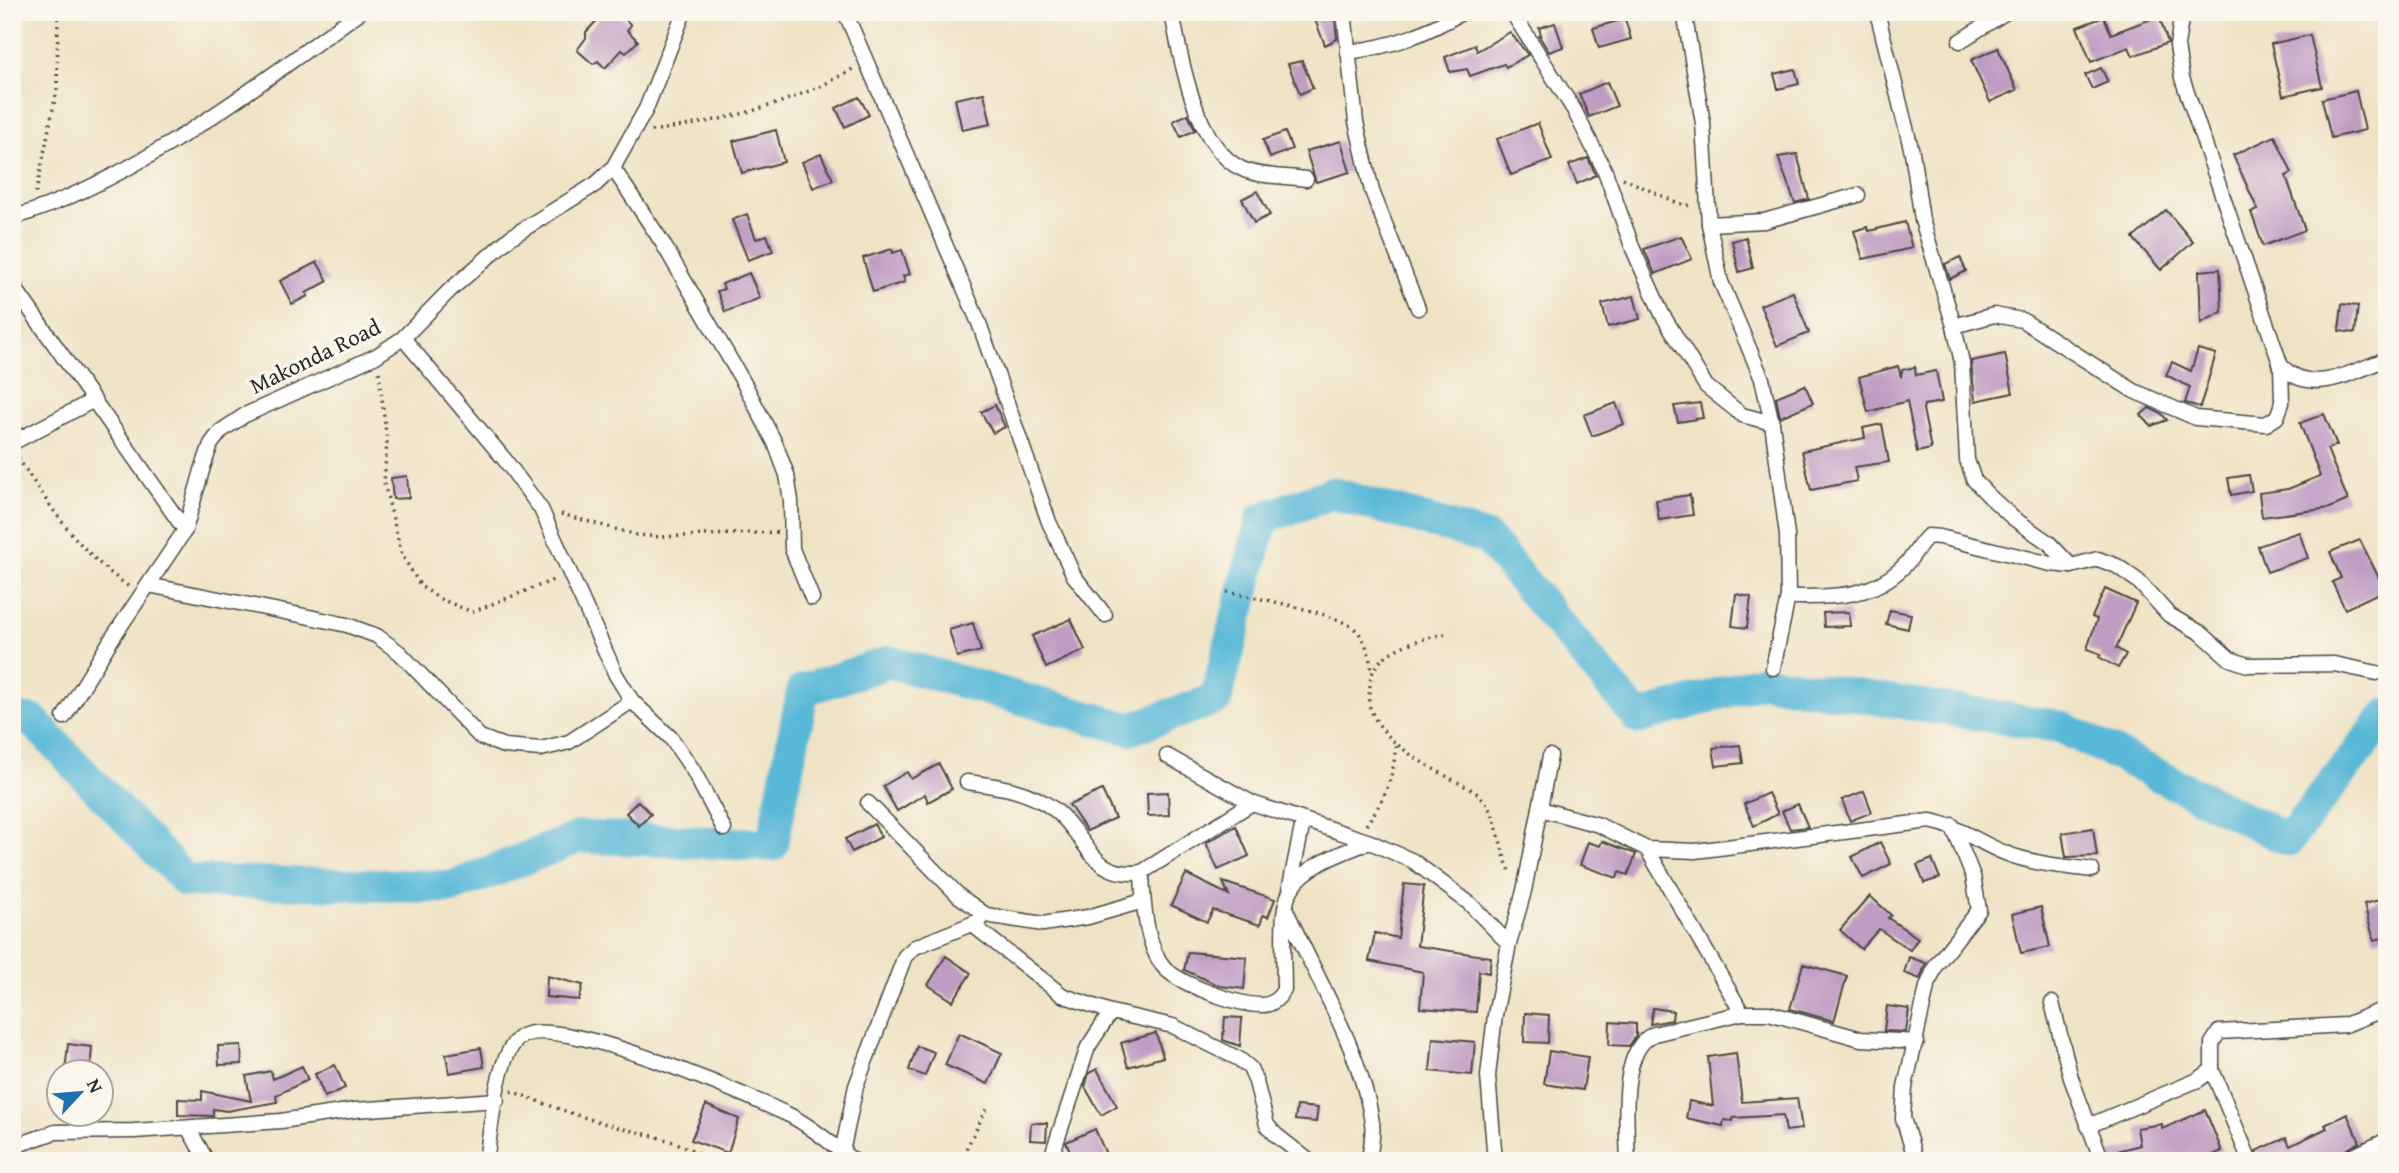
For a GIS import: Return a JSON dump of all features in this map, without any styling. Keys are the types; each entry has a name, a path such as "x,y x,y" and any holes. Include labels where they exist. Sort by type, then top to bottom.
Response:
{"street":[{"path":"12,218 32,212 125,168 237,101 360,12"},
{"name":"Makonda Road","path":"64,717 185,530 207,455 221,431 245,415 376,356 403,338 449,290 512,237 596,184 613,168 633,134 684,12"},
{"path":"845,12 979,323 1049,522 1074,576 1105,615"},
{"path":"1172,12 1195,104 1221,156 1244,170 1306,179"},
{"path":"1344,12 1356,122 1372,191 1418,308"},
{"path":"1348,52 1389,47 1414,39 1463,12"},
{"path":"1512,12 1574,110 1605,171 1633,249 1662,314 1706,386 1742,415 1772,423"},
{"path":"1684,12 1703,123 1709,217 1721,282 1762,379 1772,423 1787,535 1788,597 1773,668"},
{"path":"1877,12 1912,152 1926,234 1954,326 1962,363 1967,460 1975,480 2013,519 2049,543 2071,566"},
{"path":"1959,41 2006,12"},
{"path":"1954,326 1994,315 2022,320 2134,391 2196,418 2266,424 2277,416 2282,404 2281,366 2182,78 2177,46 2182,12"},
{"path":"613,168 662,242 745,385 775,443 787,475 797,567 812,598"},
{"path":"1709,217 1764,220 1858,195"},
{"path":"12,284 185,530"},
{"path":"403,338 505,460 541,509 616,675 632,701 671,738 693,770 724,829"},
{"path":"2281,366 2293,379 2306,383 2323,382 2387,359"},
{"path":"12,443 94,401"},
{"path":"1788,597 1861,593 1888,581 1907,563 1928,536 2051,564 2071,566 2098,559 2117,566 2138,581 2169,615 2201,633 2230,659 2248,665 2334,664 2377,673"},
{"path":"145,590 300,614 347,625 377,636 400,653 480,737 504,746 541,749 569,742 632,701"},
{"path":"1167,756 1252,803 1363,840 1413,860 1469,903 1509,944"},
{"path":"1495,1161 1488,1076 1495,1015 1509,944 1524,891 1550,757"},
{"path":"967,782 1008,788 1037,798 1056,811 1094,858 1108,869 1126,874 1142,872 1252,803"},
{"path":"868,803 959,896 986,915 1043,924 1088,917 1143,901"},
{"path":"1540,809 1599,825 1647,849 1695,851 1930,821 1952,825 2001,852 2027,861 2092,870"},
{"path":"1142,872 1143,901 1153,946 1161,964 1170,974 1199,990 1263,1005 1278,1000 1284,990 1284,905 1303,822"},
{"path":"1916,1161 1903,1118 1905,1087 1927,987 1936,965 1979,910 1973,876 1952,825"},
{"path":"1290,887 1308,869 1363,840"},
{"path":"1647,849 1742,1013"},
{"path":"1284,905 1342,1031 1362,1085 1373,1125 1369,1161"},
{"path":"842,1152 856,1086 905,957 915,947 974,926 986,915"},
{"path":"974,926 1062,995 1111,1012 1173,1026 1239,1059 1250,1069 1256,1082 1267,1125 1309,1161"},
{"path":"2052,1003 2071,1078 2102,1161"},
{"path":"2250,1161 2212,1070 2212,1042 2219,1032 2345,1025 2387,1008"},
{"path":"1050,1161 1088,1047 1111,1012"},
{"path":"1628,1161 1627,1106 1632,1058 1641,1040 1742,1013 1769,1013 1861,1039 1917,1042"},
{"path":"486,1161 506,1053 522,1036 539,1032 593,1039 702,1078 792,1116 854,1161"},
{"path":"2088,1126 2198,1080 2212,1070"},
{"path":"12,1147 55,1132 188,1128 281,1121 498,1093"},
{"path":"188,1128 207,1161"},
{"path":"2343,1161 2387,1140"}],"path":[{"path":"32,212 57,89 58,12"},
{"path":"633,134 737,117 774,106 825,85 866,61"},
{"path":"1605,171 1709,217"},
{"path":"376,356 384,403 387,442 384,483 389,512 402,555 420,585 438,598 472,612 571,573"},
{"path":"12,449 68,533 99,566 145,590"},
{"path":"541,509 637,535 661,537 792,531"},
{"path":"1227,592 1337,618 1358,631 1371,661 1368,703 1377,722 1419,761 1482,797 1490,813 1502,856 1524,891"},
{"path":"1371,675 1402,644 1445,634"},
{"path":"1363,840 1395,774 1396,741"},
{"path":"498,1093 664,1139 700,1154 707,1161"},
{"path":"960,1161 988,1106"}],"building":[{"path":"605,12 618,12 631,25 627,30 638,41 626,53 622,50 605,68 598,61 593,64 577,50 586,38 586,32"},
{"path":"1312,12 1334,12 1337,39 1325,45"},
{"path":"2159,16 2168,43 2133,56 2129,47 2091,62 2077,27 2104,17 2111,34"},
{"path":"1625,19 1631,39 1599,48 1593,28"},
{"path":"1555,23 1563,47 1549,52 1539,36 1539,28"},
{"path":"1510,32 1528,55 1506,67 1504,64 1470,76 1467,69 1450,72 1445,57 1475,45 1477,51"},
{"path":"2310,35 2322,87 2283,96 2271,44"},
{"path":"1998,48 2017,90 1990,102 1971,60"},
{"path":"1302,61 1313,88 1300,94 1288,64"},
{"path":"2101,68 2108,82 2092,89 2085,75"},
{"path":"1795,69 1799,84 1778,89 1774,74"},
{"path":"1607,82 1617,106 1589,117 1579,94"},
{"path":"2356,91 2365,130 2331,138 2322,99"},
{"path":"984,93 991,124 962,130 955,99"},
{"path":"859,97 869,115 845,127 836,108"},
{"path":"1188,114 1195,130 1181,137 1173,121"},
{"path":"1538,123 1552,160 1511,175 1497,139"},
{"path":"776,130 784,162 742,173 733,141"},
{"path":"1285,132 1292,149 1270,158 1263,140"},
{"path":"2275,136 2292,173 2286,176 2305,230 2263,246 2251,212 2258,210 2233,155"},
{"path":"1341,141 1350,172 1316,182 1306,151"},
{"path":"821,154 833,180 813,188 802,162"},
{"path":"1797,154 1809,199 1795,203 1778,157"},
{"path":"1588,158 1596,175 1577,184 1569,165"},
{"path":"1257,191 1270,215 1254,223 1242,199"},
{"path":"2166,210 2193,242 2161,270 2133,238"},
{"path":"747,214 756,239 767,235 773,251 748,260 732,220"},
{"path":"1905,222 1912,248 1863,259 1854,231 1867,227 1869,231"},
{"path":"1681,236 1692,259 1655,274 1644,249"},
{"path":"1746,237 1753,268 1739,272 1732,241"},
{"path":"892,249 893,253 902,250 910,274 903,276 905,282 873,292 863,258"},
{"path":"1960,257 1966,271 1950,279 1945,264"},
{"path":"317,262 328,281 292,304 280,281"},
{"path":"2220,269 2222,312 2201,323 2199,271"},
{"path":"749,273 760,298 725,312 717,291 724,289 722,284"},
{"path":"1793,292 1809,333 1777,346 1760,305"},
{"path":"1634,296 1640,319 1608,327 1602,304"},
{"path":"2342,304 2358,306 2355,333 2339,331"},
{"path":"2198,349 2216,354 2200,407 2185,403 2190,387 2166,375 2172,362 2191,371"},
{"path":"2005,354 2013,393 1975,401 1971,361"},
{"path":"1898,366 1901,377 1902,370 1915,367 1916,375 1936,371 1942,402 1924,405 1923,409 1931,449 1917,452 1907,401 1868,412 1859,377"},
{"path":"1805,385 1813,403 1780,417 1776,397"},
{"path":"1616,403 1624,424 1592,436 1584,415"},
{"path":"1700,403 1703,418 1678,422 1674,406"},
{"path":"995,405 1005,427 993,433 981,412"},
{"path":"2149,408 2162,414 2167,420 2151,426 2141,415"},
{"path":"2324,414 2337,445 2327,449 2348,500 2330,508 2262,517 2259,493 2288,489 2320,476 2300,423"},
{"path":"1882,424 1889,462 1854,467 1857,481 1811,490 1802,451 1865,438 1863,428"},
{"path":"2249,475 2252,491 2231,495 2228,478"},
{"path":"407,476 409,498 393,499 391,478"},
{"path":"1690,495 1693,515 1659,520 1656,500"},
{"path":"2299,532 2308,558 2267,572 2258,546"},
{"path":"2360,540 2385,590 2345,609 2332,582 2341,578 2330,552"},
{"path":"2105,589 2136,603 2116,648 2126,654 2118,668 2099,657 2101,654 2087,649 2097,619 2092,617"},
{"path":"1736,594 1751,597 1747,628 1732,626"},
{"path":"1890,610 1911,614 1908,629 1886,624"},
{"path":"1849,612 1850,626 1824,627 1823,613"},
{"path":"1071,619 1085,650 1046,668 1032,636"},
{"path":"973,623 981,651 957,657 949,630"},
{"path":"1740,745 1743,763 1716,766 1713,748"},
{"path":"939,764 952,789 928,802 925,794 897,811 883,786 907,772 911,779"},
{"path":"1102,790 1115,818 1087,831 1069,805"},
{"path":"1864,791 1872,812 1850,821 1842,800"},
{"path":"1168,792 1169,815 1148,816 1147,793"},
{"path":"1768,793 1778,814 1754,826 1744,804"},
{"path":"638,801 651,814 639,826 626,813"},
{"path":"1798,804 1808,827 1790,829 1782,811"},
{"path":"874,824 881,837 852,852 845,839"},
{"path":"1236,826 1249,856 1218,870 1206,843"},
{"path":"2093,828 2097,856 2066,857 2062,833"},
{"path":"1602,841 1636,854 1628,875 1619,872 1617,878 1580,865 1588,842 1600,846"},
{"path":"1880,842 1891,864 1863,878 1852,857"},
{"path":"1932,859 1940,878 1924,883 1917,865"},
{"path":"1186,874 1229,895 1223,882 1275,899 1268,917 1263,915 1260,925 1213,910 1207,922 1171,905"},
{"path":"1404,884 1424,886 1417,946 1491,957 1489,973 1479,971 1476,1012 1420,1008 1423,972 1369,961 1375,933 1398,938"},
{"path":"1870,896 1891,915 1888,918 1918,938 1910,950 1879,929 1861,949 1840,930"},
{"path":"2387,898 2387,937 2374,940 2364,904"},
{"path":"2041,907 2050,947 2021,953 2012,914"},
{"path":"1188,952 1247,957 1244,989 1220,986 1184,970"},
{"path":"946,956 971,973 953,1001 928,985"},
{"path":"1909,957 1926,963 1920,979 1904,973"},
{"path":"1803,964 1847,976 1834,1021 1790,1009"},
{"path":"547,976 583,985 579,1000 546,997"},
{"path":"1887,1006 1909,1009 1906,1032 1884,1031"},
{"path":"1653,1008 1673,1011 1672,1020 1650,1024"},
{"path":"1525,1013 1549,1015 1548,1043 1524,1042"},
{"path":"1225,1017 1242,1018 1240,1046 1223,1040"},
{"path":"1610,1022 1636,1024 1636,1036 1629,1046 1609,1045"},
{"path":"959,1033 1002,1053 988,1084 945,1065"},
{"path":"1156,1033 1163,1057 1128,1067 1121,1043"},
{"path":"1433,1038 1475,1042 1472,1075 1430,1071"},
{"path":"68,1044 92,1047 91,1058 66,1058"},
{"path":"241,1045 242,1064 219,1065 218,1046"},
{"path":"917,1046 934,1052 925,1076 909,1070"},
{"path":"481,1048 484,1067 449,1073 446,1054"},
{"path":"1549,1051 1588,1057 1583,1090 1544,1084"},
{"path":"1736,1053 1742,1102 1797,1098 1802,1129 1786,1131 1783,1115 1733,1118 1733,1121 1724,1120 1723,1126 1686,1118 1689,1101 1713,1106 1708,1057"},
{"path":"335,1065 345,1088 325,1097 315,1074"},
{"path":"302,1066 308,1080 276,1095 277,1102 227,1111 213,1109 213,1116 178,1115 178,1099 202,1100 202,1091 251,1101 246,1076 271,1071 273,1079"},
{"path":"1097,1069 1117,1106 1101,1115 1085,1087 1089,1073"},
{"path":"706,1105 739,1119 728,1153 691,1140"},
{"path":"1297,1106 1318,1108 1316,1122 1295,1120"},
{"path":"2205,1110 2222,1151 2200,1161 2111,1161 2109,1153 2140,1145 2137,1128 2162,1124 2162,1129"},
{"path":"2347,1114 2360,1142 2335,1156 2325,1161 2259,1161 2256,1151 2286,1138 2290,1146 2327,1128 2325,1125"},
{"path":"1031,1123 1047,1123 1046,1141 1030,1140"},
{"path":"1095,1129 1109,1161 1074,1161 1066,1142"}],"waterway":[{"path":"12,719 33,721 186,881 452,887 580,837 772,845 803,690 890,662 1130,729 1216,699 1262,519 1332,493 1487,538 1638,718 1762,681 2061,727 2288,840 2387,715"}]}
